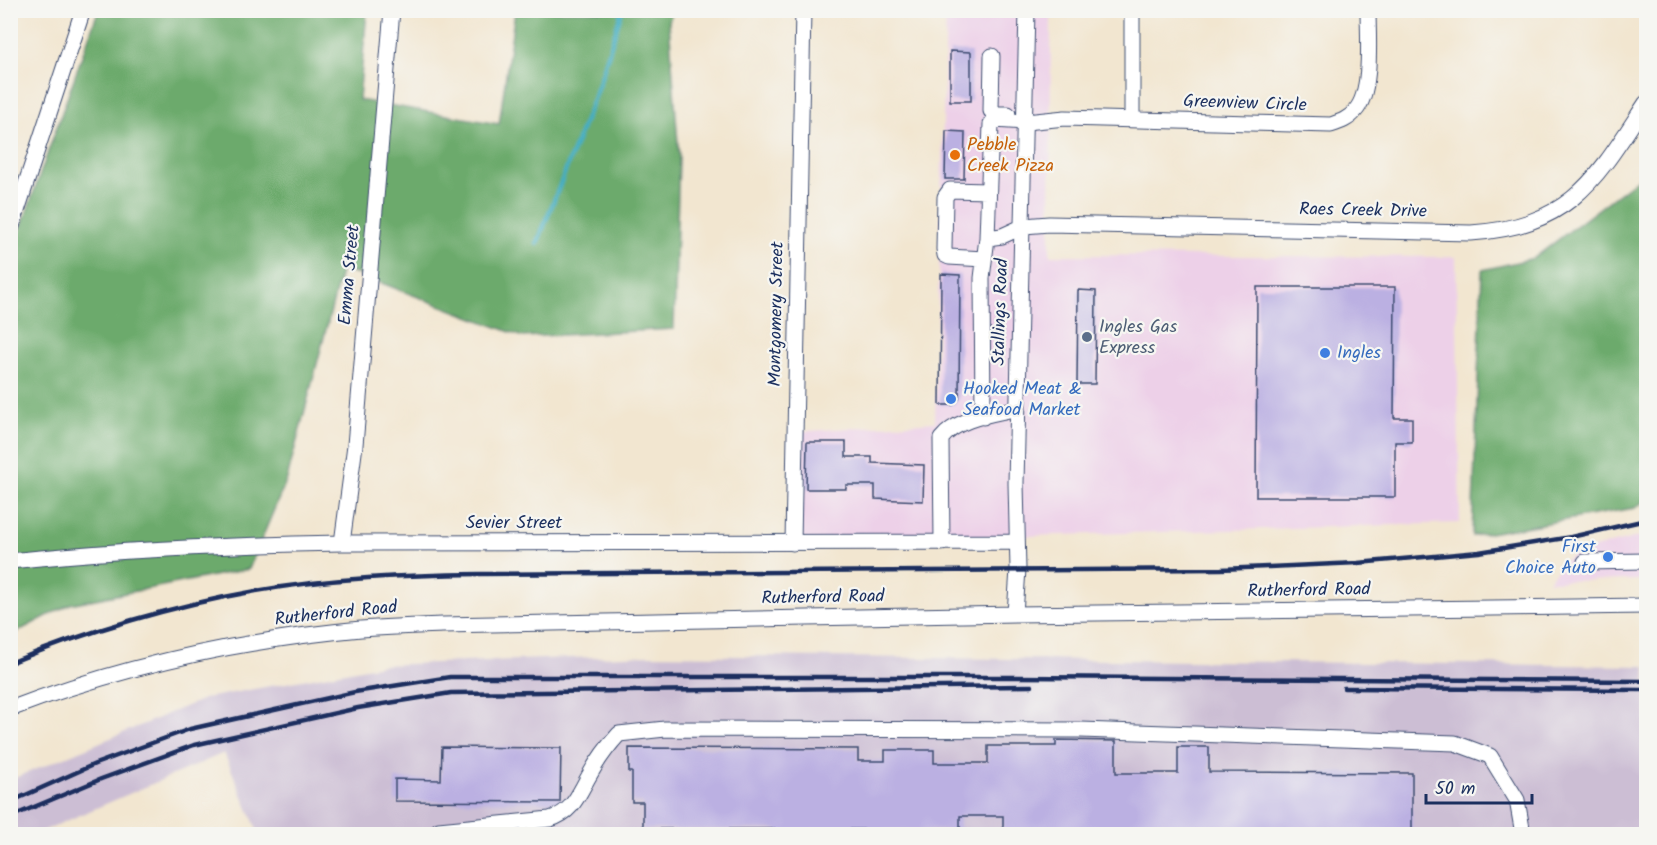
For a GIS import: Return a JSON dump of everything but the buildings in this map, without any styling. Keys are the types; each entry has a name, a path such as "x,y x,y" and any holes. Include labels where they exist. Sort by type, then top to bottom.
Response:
{"street":[{"path":"10,232 83,10"},
{"name":"Emma Street","path":"342,543 355,445 392,10"},
{"name":"Montgomery Street","path":"794,543 803,10"},
{"name":"Stallings Road","path":"1015,614 1027,10"},
{"path":"1132,10 1132,120"},
{"name":"Greenview Circle","path":"1026,118 1325,126 1342,121 1354,113 1364,95 1368,10"},
{"path":"992,56 991,111 995,114 1026,118"},
{"name":"Raes Creek Drive","path":"987,238 1002,236 1024,226 1059,224 1471,233 1506,229 1539,219 1579,194 1603,168 1647,103"},
{"path":"983,417 982,278 987,238 991,124 994,120 1026,118"},
{"path":"984,259 945,255 945,197 950,190 987,191"},
{"path":"942,543 941,439 948,430 983,417 1018,408"},
{"name":"Sevier Street","path":"10,561 122,550 342,543 1017,542"},
{"path":"1585,562 1647,561"},
{"name":"Rutherford Road","path":"10,709 104,678 173,660 291,637 363,629 443,625 1015,614 1647,606"},
{"path":"434,834 439,830 550,819 560,816 576,801 609,745 619,734 666,729 1081,730 1455,743 1490,756 1517,800 1523,834"}],"shaded area":[{"path":"946,11 1051,11 1050,255 1456,257 1460,523 793,543 795,432 935,422"},
{"name":"First Choice Auto","path":"1646,535 1646,580 1548,581 1563,562 1578,552"},
{"path":"649,655 1646,666 1646,834 259,834 224,753 36,834 11,834 10,780 206,698 382,665"}],"green space":[{"path":"98,11 367,11 359,100 499,124 515,11 673,11 669,21 679,157 674,329 523,337 342,268 287,479 249,569 70,604 11,635 11,256"},
{"path":"1646,161 1646,500 1635,508 1472,536 1482,270 1534,258 1639,178"}],"waterway":[{"path":"537,244 599,84 622,10"}],"railway":[{"path":"10,663 69,640 163,611 256,591 340,580 480,574 1221,569 1358,563 1479,552 1571,537 1646,520"},
{"path":"10,802 95,764 190,729 355,692 450,677 1016,677 1646,681"},
{"path":"10,817 101,779 194,745 358,708 451,693 1032,686"},
{"path":"1344,688 1646,690"}],"place":[{"name":"Pebble Creek Pizza","path":"955,155"},
{"name":"Ingles Gas Express","path":"1087,337"},
{"name":"Ingles","path":"1325,353"},
{"name":"Hooked Meat & Seafood Market","path":"951,399"},
{"name":"First Choice Auto","path":"1608,557"}]}
